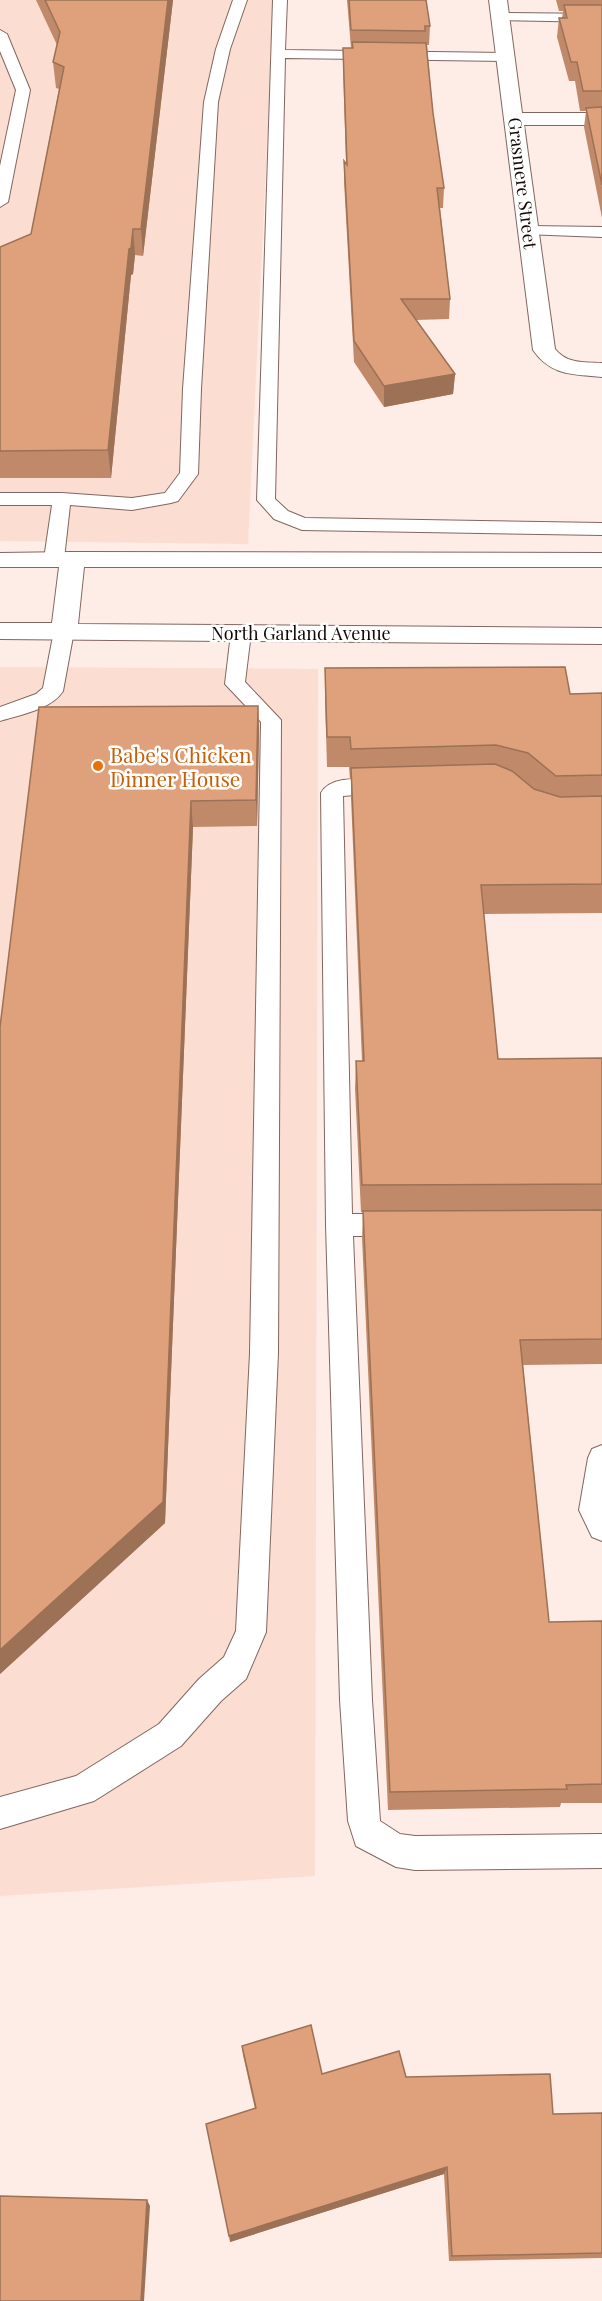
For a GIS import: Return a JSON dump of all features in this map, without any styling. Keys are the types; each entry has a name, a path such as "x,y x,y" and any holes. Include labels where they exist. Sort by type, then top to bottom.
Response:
{"main road":[{"name":"Grasmere Street","path":"499,9 544,350 554,362 568,367 602,370"},
{"path":"515,119 602,119"},
{"path":"63,559 64,631"},
{"path":"0,560 602,560"},
{"name":"North Garland Avenue","path":"0,631 602,636"}],"lane":[{"path":"0,499 62,499 132,504 171,497 189,474 192,389 211,102 222,49 240,0"},
{"path":"280,0 266,500 280,515 302,524 602,529"},
{"path":"499,9 602,18"},
{"path":"0,34 23,90 3,175 0,202"},
{"path":"278,54 506,57"},
{"path":"530,231 602,232"},
{"path":"62,499 63,559"},
{"path":"6,710 43,699 53,691 64,631"},
{"path":"0,1813 83,1790 170,1735 210,1690 235,1668 251,1632 264,1353 271,720 235,684 241,633"},
{"path":"399,786 340,788 332,793 339,1225 356,1700 364,1821 368,1834 396,1850 415,1853 602,1851"},
{"path":"339,1225 423,1225"},
{"path":"602,1458 594,1510 602,1527"}],"shaded area":[{"path":"0,0 274,0 248,544 0,541"},
{"path":"0,667 318,669 315,1876 0,1896"}],"building":[{"path":"45,0 168,0 141,229 133,229 129,249 108,450 0,451 0,247 31,234 64,67 53,62 60,32"},
{"path":"349,0 426,0 430,26 425,26 425,31 351,30"},
{"path":"564,5 602,5 602,91 583,91 577,62 571,62 559,18 567,18"},
{"path":"352,42 426,43 444,188 437,188 450,299 401,299 455,374 384,386 354,341 344,161 347,165 343,48 353,48"},
{"path":"602,107 602,185 586,108"},
{"path":"565,667 570,694 602,693 602,775 556,776 528,753 496,745 351,749 350,737 327,737 325,668"},
{"path":"258,706 256,800 191,801 163,1502 0,1650 0,1027 39,707"},
{"path":"495,764 512,771 534,789 560,797 602,796 602,884 481,885 498,1059 602,1058 602,1184 362,1185 356,1061 364,1061 351,768"},
{"path":"602,1210 602,1339 520,1340 549,1622 602,1621 602,1784 566,1785 567,1789 390,1792 363,1211"},
{"path":"311,2025 322,2074 399,2051 406,2077 550,2074 553,2114 602,2113 602,2253 452,2256 447,2167 229,2236 206,2124 256,2108 242,2046"},
{"path":"0,2196 147,2200 141,2301 0,2301"}],"place":[{"name":"Babe's Chicken Dinner House","path":"98,766"}]}
